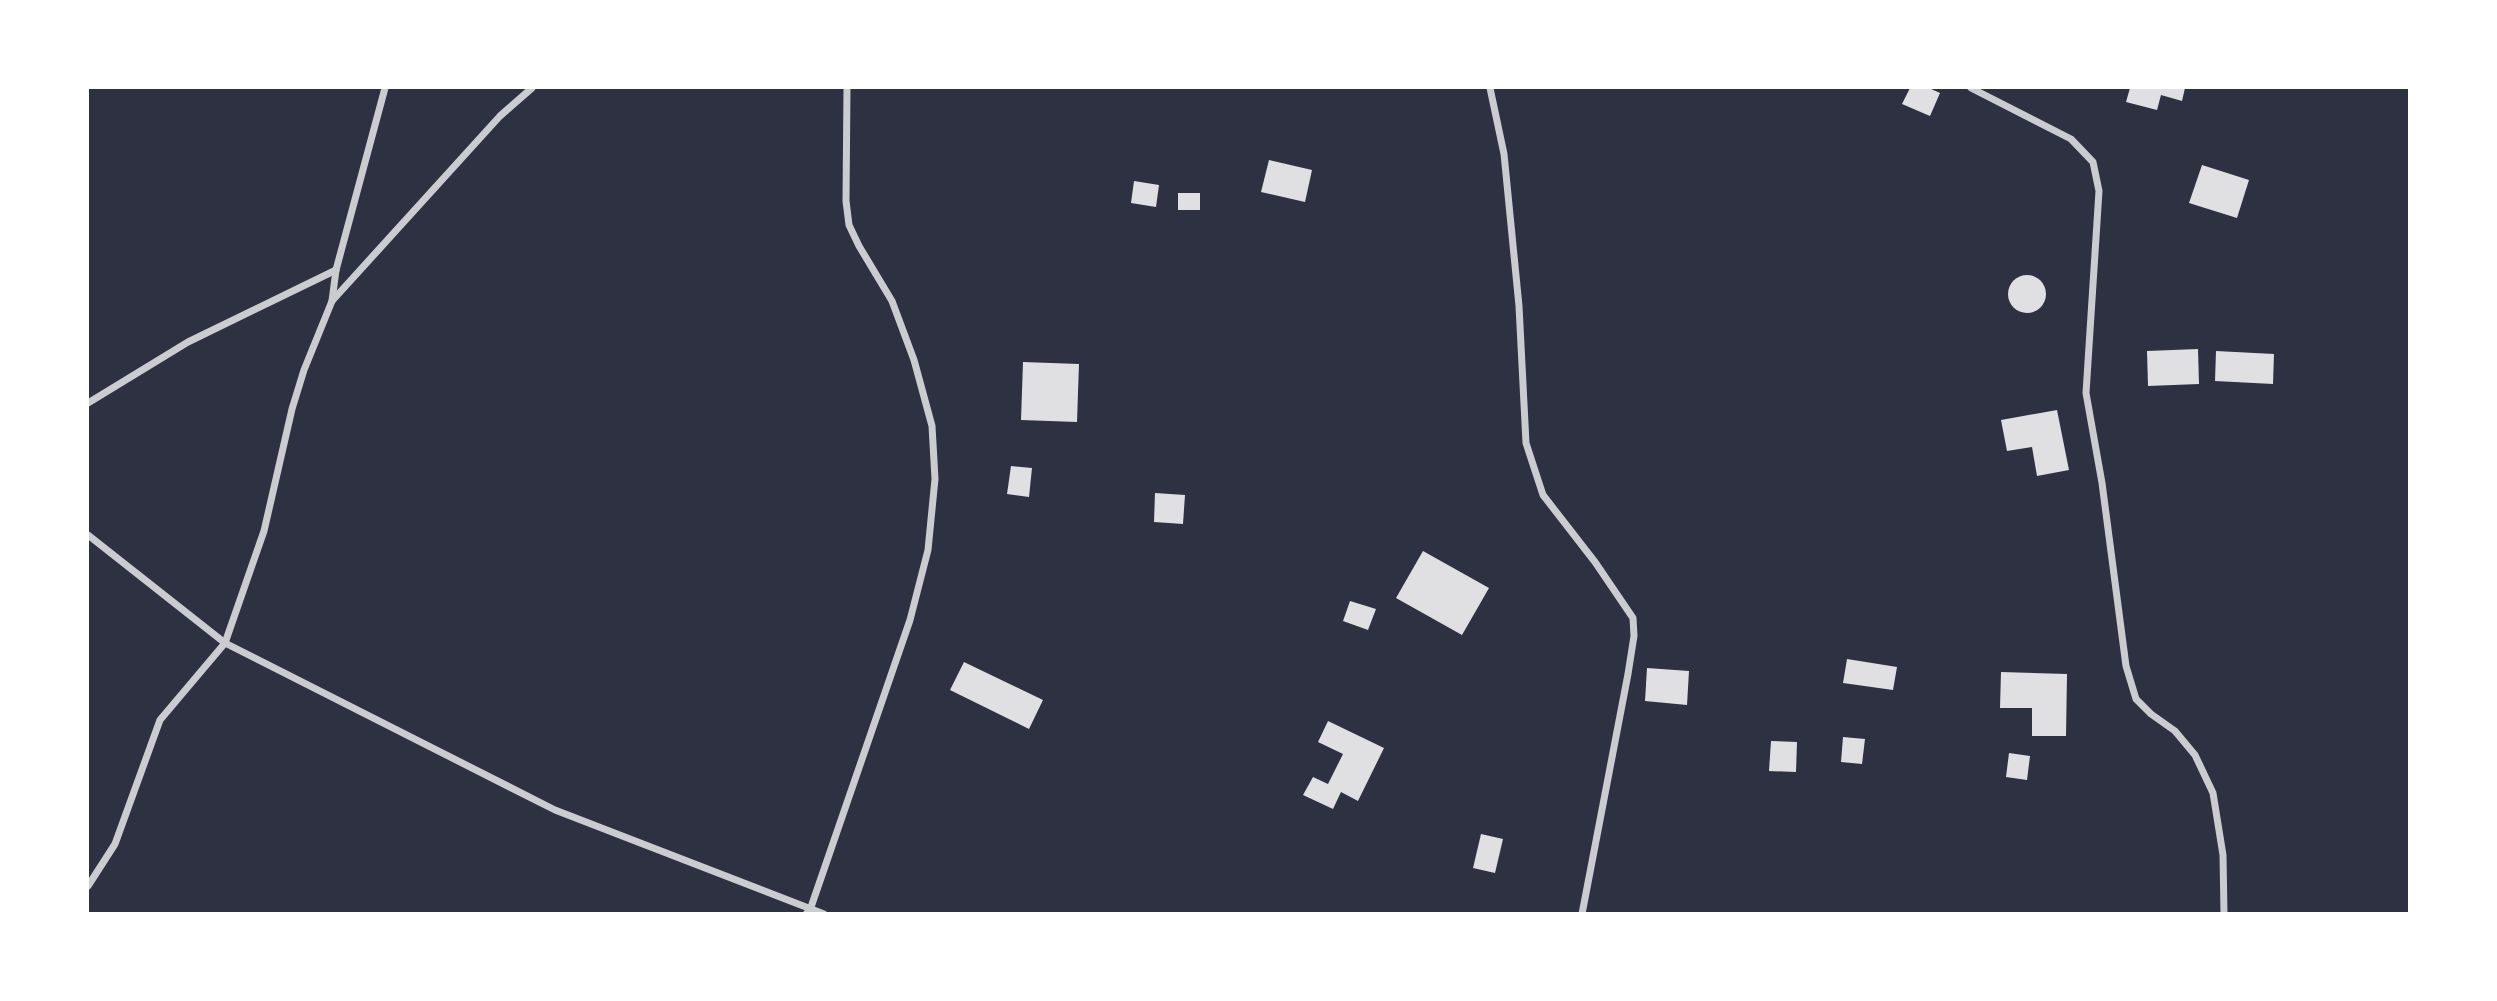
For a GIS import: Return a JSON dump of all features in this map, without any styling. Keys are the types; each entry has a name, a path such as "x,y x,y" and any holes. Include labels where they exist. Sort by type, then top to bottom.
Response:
{"street":[{"path":"88,886 116,844 160,720 225,643 264,531 292,409 304,370 332,301 336,270 386,88"},
{"path":"332,301 500,116 532,88"},
{"path":"808,912 910,620 928,550 935,480 932,426 914,360 892,300 849,225 846,201 847,88"},
{"path":"1490,88 1504,154 1519,306 1526,443 1543,495 1595,562 1633,618 1634,636 1628,674 1582,914"},
{"path":"1970,88 2071,139 2093,162 2099,191 2086,393 2102,484 2126,666 2136,699 2175,732 2195,755 2213,793 2223,855 2224,914"},
{"path":"88,403 188,342 336,270"},
{"path":"88,535 225,643 555,810 808,912 824,914"}],"building":[{"path":"1910,88 1929,88 1940,93 1930,116 1902,104"},
{"path":"2130,88 2185,88 2182,101 2161,95 2157,110 2126,102"},
{"path":"1269,160 1312,170 1305,202 1261,192"},
{"path":"2202,165 2249,180 2237,218 2189,203"},
{"path":"1134,181 1159,185 1156,207 1131,203"},
{"path":"1178,193 1200,193 1200,210 1178,210"},
{"path":"2027,275 2040,281 2046,294 2040,307 2027,313 2014,307 2008,294 2014,281"},
{"path":"2198,349 2199,384 2148,386 2147,351"},
{"path":"2216,351 2274,354 2273,384 2215,381"},
{"path":"1023,362 1079,364 1077,422 1021,420"},
{"path":"2057,410 2069,470 2037,476 2032,447 2007,451 2001,420"},
{"path":"1011,466 1032,468 1029,497 1007,494"},
{"path":"1155,493 1185,495 1183,524 1154,522"},
{"path":"1423,551 1489,588 1462,635 1396,598"},
{"path":"1350,601 1376,609 1368,630 1343,621"},
{"path":"1847,659 1897,667 1893,690 1843,683"},
{"path":"964,662 1043,700 1029,729 950,690"},
{"path":"1647,668 1689,671 1687,705 1645,701"},
{"path":"2001,672 2067,674 2066,736 2032,736 2032,708 2000,708"},
{"path":"1328,721 1384,748 1358,801 1341,792 1333,809 1303,795 1313,777 1328,784 1343,754 1318,742"},
{"path":"1843,737 1865,739 1862,764 1841,762"},
{"path":"1771,741 1797,742 1796,772 1769,771"},
{"path":"2009,753 2030,756 2027,780 2006,777"},
{"path":"1481,834 1503,839 1495,873 1473,868"}]}
